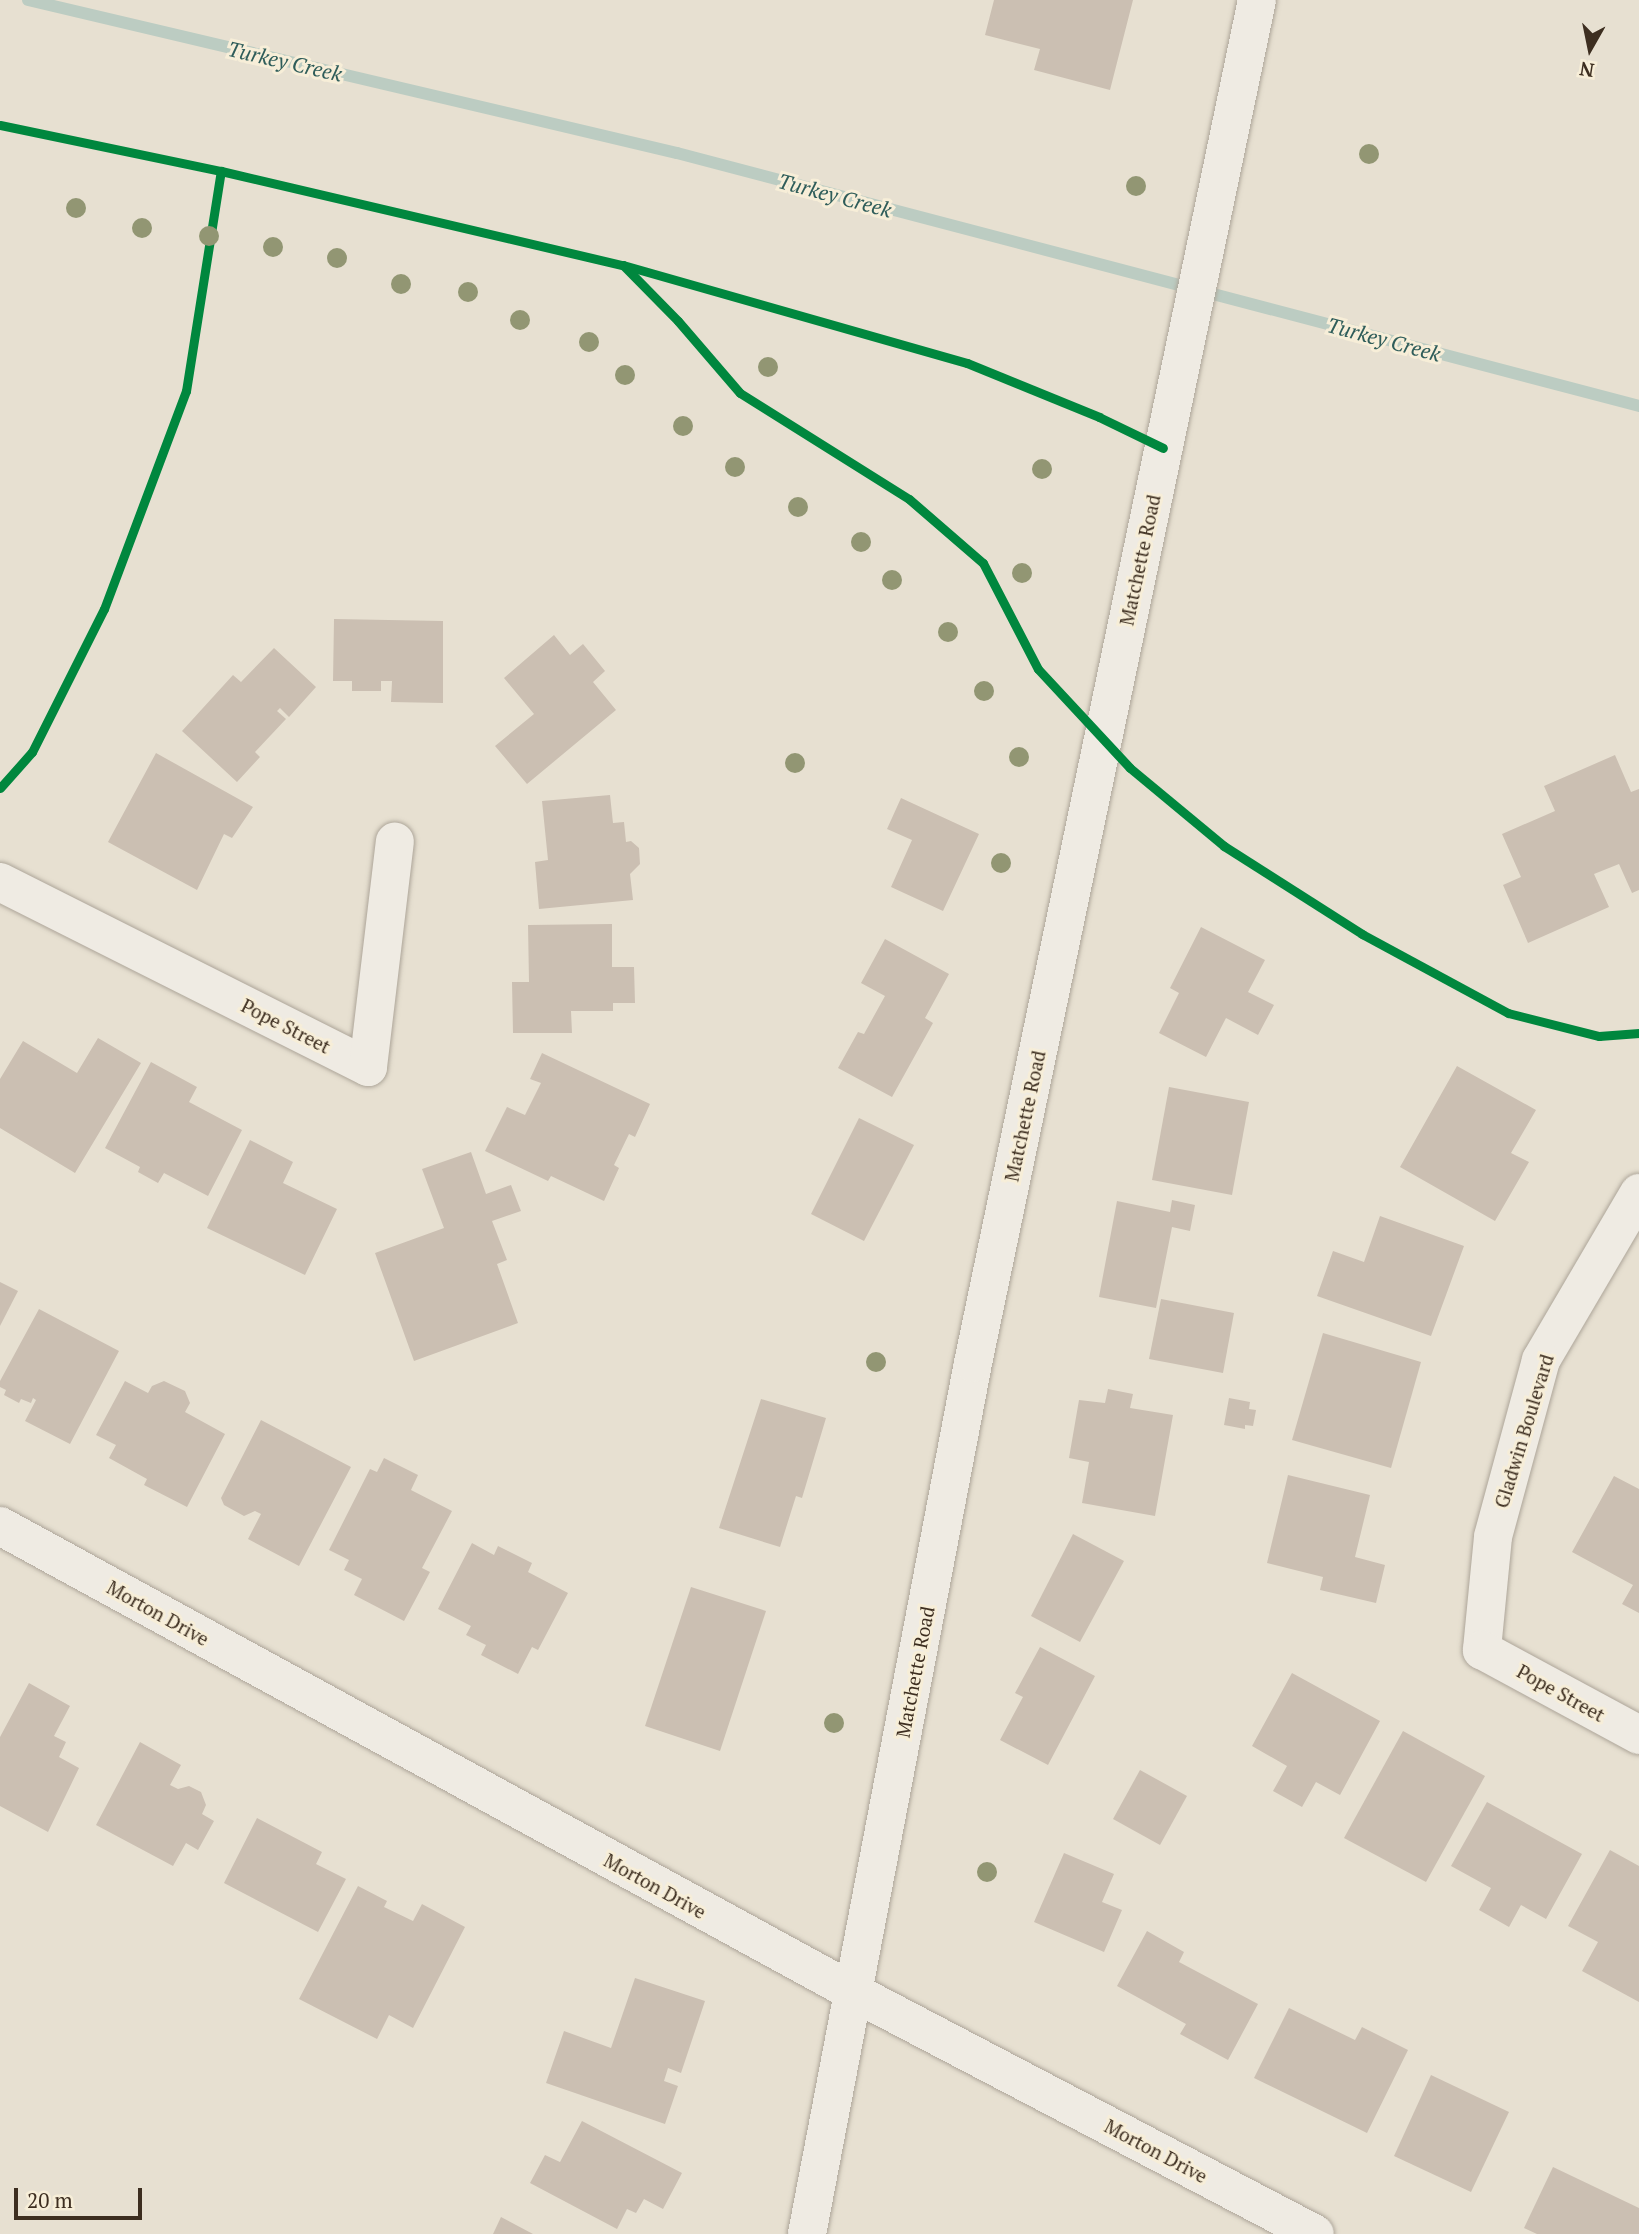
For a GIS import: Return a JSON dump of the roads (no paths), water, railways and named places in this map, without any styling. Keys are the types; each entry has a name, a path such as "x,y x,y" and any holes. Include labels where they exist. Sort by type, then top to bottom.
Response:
{"street":[{"name":"Matchette Road","path":"807,2234 973,1363 1227,132 1257,0"},
{"name":"Pope Street","path":"0,882 368,1067 396,842"},
{"name":"Gladwin Boulevard","path":"1482,1650 1493,1537 1542,1360 1639,1193"},
{"name":"Morton Drive","path":"0,1526 855,1993 1315,2234"},
{"name":"Pope Street","path":"1482,1650 1639,1735"}],"waterway":[{"name":"Turkey Creek","path":"28,0 677,153 1639,406"}]}
